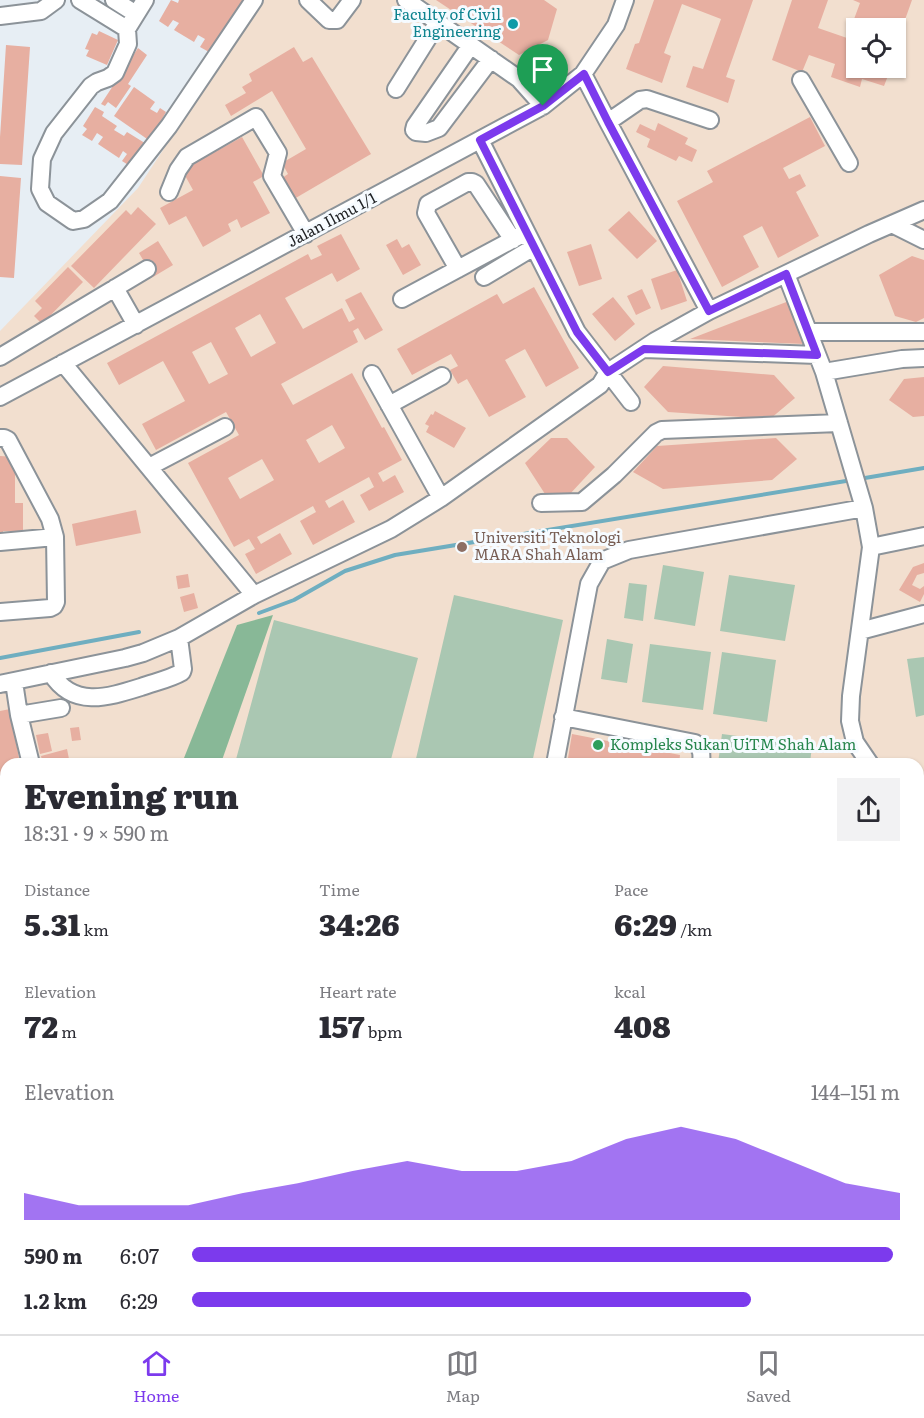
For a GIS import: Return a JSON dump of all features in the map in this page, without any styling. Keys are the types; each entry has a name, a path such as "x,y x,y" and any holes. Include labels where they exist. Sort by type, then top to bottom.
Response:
{"street":[{"path":"0,16 41,11 56,0"},
{"path":"80,0 127,29"},
{"path":"114,0 140,7 127,29 128,44 115,73 92,86 54,134 42,159 40,189 47,203 73,221 84,219 110,201 169,126 254,0"},
{"path":"308,0 328,20 333,21 337,20 352,0"},
{"path":"406,0 519,79 543,106"},
{"name":"Jalan Ilmu 1/1","path":"0,397 543,106 584,74 616,25 625,0"},
{"path":"396,89 438,22"},
{"path":"471,45 415,126 416,132 426,133 439,128 491,59"},
{"path":"584,74 709,311"},
{"path":"801,80 849,163"},
{"path":"608,122 640,100 647,99 710,120"},
{"path":"170,192 178,170 187,157 256,117 278,153 272,176 306,234"},
{"path":"480,140 524,240 577,332 632,402"},
{"path":"458,269 426,213 428,204 468,182 476,184 524,240"},
{"path":"29,758 7,683 125,658 160,646 179,638 254,595 391,529 441,498 600,386 608,372 644,349 709,311 924,210"},
{"path":"892,224 924,240"},
{"path":"402,299 458,269 524,240"},
{"path":"484,277 524,240"},
{"path":"0,357 147,269"},
{"path":"786,274 824,372 863,502 871,548 851,696 850,721 855,742 866,758"},
{"path":"115,288 136,325"},
{"path":"809,332 924,332"},
{"path":"644,349 817,355"},
{"path":"824,372 902,359 924,358"},
{"path":"63,363 254,595"},
{"path":"372,374 441,498"},
{"path":"389,405 442,376"},
{"path":"541,503 582,502 662,430 839,423"},
{"path":"149,467 225,427"},
{"path":"0,438 8,440 50,519 55,537 56,602 50,608 0,612"},
{"path":"556,758 589,584 602,561 629,550 863,502"},
{"path":"871,548 924,536"},
{"path":"0,542 55,537"},
{"path":"860,631 924,614"},
{"path":"51,673 57,683 83,697 93,698 122,693 182,672 179,638"},
{"path":"18,715 61,708"},
{"path":"563,717 695,743 700,747 702,758"}],"shaded area":[{"name":"Universiti Teknologi MARA Shah Alam","path":"262,0 924,0 924,758 0,758 0,331 138,188"}],"green space":[{"path":"663,565 704,572 695,626 654,619"},
{"path":"729,575 795,585 785,641 720,631"},
{"path":"629,583 647,585 643,621 624,618"},
{"path":"454,595 563,620 533,758 416,758"},
{"path":"273,615 223,758 184,758 237,625"},
{"path":"274,620 418,658 391,758 236,758"},
{"path":"607,639 633,644 627,683 601,679"},
{"path":"650,644 711,652 703,710 642,702"},
{"path":"722,652 776,660 767,722 713,714"},
{"path":"924,657 924,715 916,717 907,659"},
{"path":"722,734 812,746 811,758 719,758"}],"building":[{"path":"171,0 178,3 179,0 244,0 216,46 214,44 209,52 200,47 205,39 198,35 194,42 174,30 179,23 173,20 168,27 159,21"},
{"name":"Faculty of Civil Engineering","path":"436,0 544,0 557,9 548,40 519,55"},
{"path":"654,0 753,0 726,77 735,80 728,103 686,87 693,66 703,69 721,19 682,4 664,53 671,56 662,83 626,69 635,44 639,43"},
{"path":"792,0 828,0 818,28 846,38 846,78 887,78 884,86 862,79 860,87 831,77 835,64 809,55 802,72 772,60"},
{"path":"853,0 912,0 906,18 854,18 860,3"},
{"path":"99,31 118,40 107,65 86,56 89,50 85,49 92,33 97,35"},
{"path":"6,45 30,47 22,165 0,164"},
{"path":"294,47 303,62 312,57 371,154 294,199 282,178 288,174 282,163 306,149 272,91 231,116 225,105 246,93 242,87 252,81 249,74"},
{"path":"138,48 147,55 128,84 131,86 116,108 108,102 105,106 101,104"},
{"path":"134,87 155,102 150,109 157,113 160,108 166,112 161,121 163,122 150,141 114,116"},
{"path":"95,107 104,112 102,116 117,126 114,130 124,136 127,132 148,145 133,168 122,161 127,154 123,151 119,158 98,144 103,137 97,133 92,141 82,135 87,129 83,126"},
{"path":"810,117 825,146 783,168 789,179 800,174 806,186 796,192 819,236 778,258 762,226 743,236 759,267 722,287 677,201 713,182 707,171"},
{"path":"658,123 688,138 685,144 697,150 692,162 679,156 676,161 647,147 650,139 636,132 640,124 655,131"},
{"path":"242,137 264,176 253,182 270,213 241,228 237,219 228,224 231,231 203,247 186,216 169,225 160,208 193,190 182,170"},
{"path":"0,176 21,178 14,278 0,277"},
{"path":"138,207 156,224 94,288 71,266 126,210 131,215"},
{"path":"629,211 657,241 637,259 608,230"},
{"path":"341,234 360,269 337,282 332,273 285,298 303,329 342,308 349,322 355,319 345,300 361,292 383,330 365,340 358,328 353,331 358,342 281,384 293,405 352,373 402,460 378,473 383,482 395,475 404,492 369,511 360,495 374,487 369,477 325,501 329,508 343,500 355,522 313,545 300,521 316,512 313,506 257,537 261,544 280,533 292,554 256,574 245,554 255,549 249,539 234,547 188,463 239,435 226,412 156,450 142,424 185,401 163,361 119,385 107,363 308,254 311,260 322,255 317,246","holes":["260,314 276,343 251,357 235,328","211,342 228,374 209,384 192,352","332,425 345,448 319,463 306,440","262,459 274,480 240,499 228,478"]},
{"path":"397,239 402,248 409,244 421,265 403,275 386,245"},
{"path":"158,241 173,265 153,277 139,253"},
{"path":"591,244 602,279 579,286 567,252"},
{"path":"912,256 924,260 924,318 916,322 895,316 879,275"},
{"path":"68,267 83,282 42,324 34,316 42,308 35,301"},
{"path":"677,270 687,301 661,310 651,279"},
{"path":"534,287 579,368 546,387 525,349 505,360 526,397 489,417 467,379 458,384 450,370 458,366 451,354 412,375 397,349 497,294 503,304"},
{"path":"642,289 651,308 636,315 627,296"},
{"path":"613,297 635,324 615,341 592,314"},
{"path":"789,301 805,344 690,339"},
{"path":"663,366 774,375 795,398 770,419 668,412 644,387"},
{"path":"924,377 924,416 913,417 889,400 904,379"},
{"path":"435,411 466,428 454,448 426,432 429,426 425,424"},
{"path":"551,438 567,438 595,467 569,495 545,494 525,463"},
{"path":"776,438 797,459 772,480 663,489 633,472 657,446"},
{"path":"0,456 15,457 15,503 23,503 23,531 3,531 3,537 0,537"},
{"path":"136,510 141,533 76,546 72,524"},
{"path":"924,563 924,573 917,575 912,585 920,589 924,586 924,594 920,602 899,590 913,567"},
{"path":"188,574 190,587 178,589 176,576"},
{"path":"194,593 198,608 184,612 180,597"},
{"path":"10,709 19,758 0,758 0,711"},
{"path":"79,727 81,740 72,741 70,728"},
{"path":"48,733 52,751 40,754 36,735"},
{"name":"Kompleks Sukan UiTM Shah Alam","path":"572,734 680,755 680,758 568,758"},
{"path":"67,749 69,758 42,758 41,756"}],"waterway":[{"path":"859,479 924,468"},
{"path":"259,613 294,600 345,571 395,555 852,480"},
{"path":"0,658 139,632"}],"place":[{"name":"Faculty of Civil Engineering","path":"513,24"},
{"name":"Universiti Teknologi MARA Shah Alam","path":"462,547"},
{"name":"Kompleks Sukan UiTM Shah Alam","path":"598,745"}],"route":[{"path":"584,74 709,311 786,274 817,355 644,349 608,372 577,332 480,140 543,106 584,74"}]}
